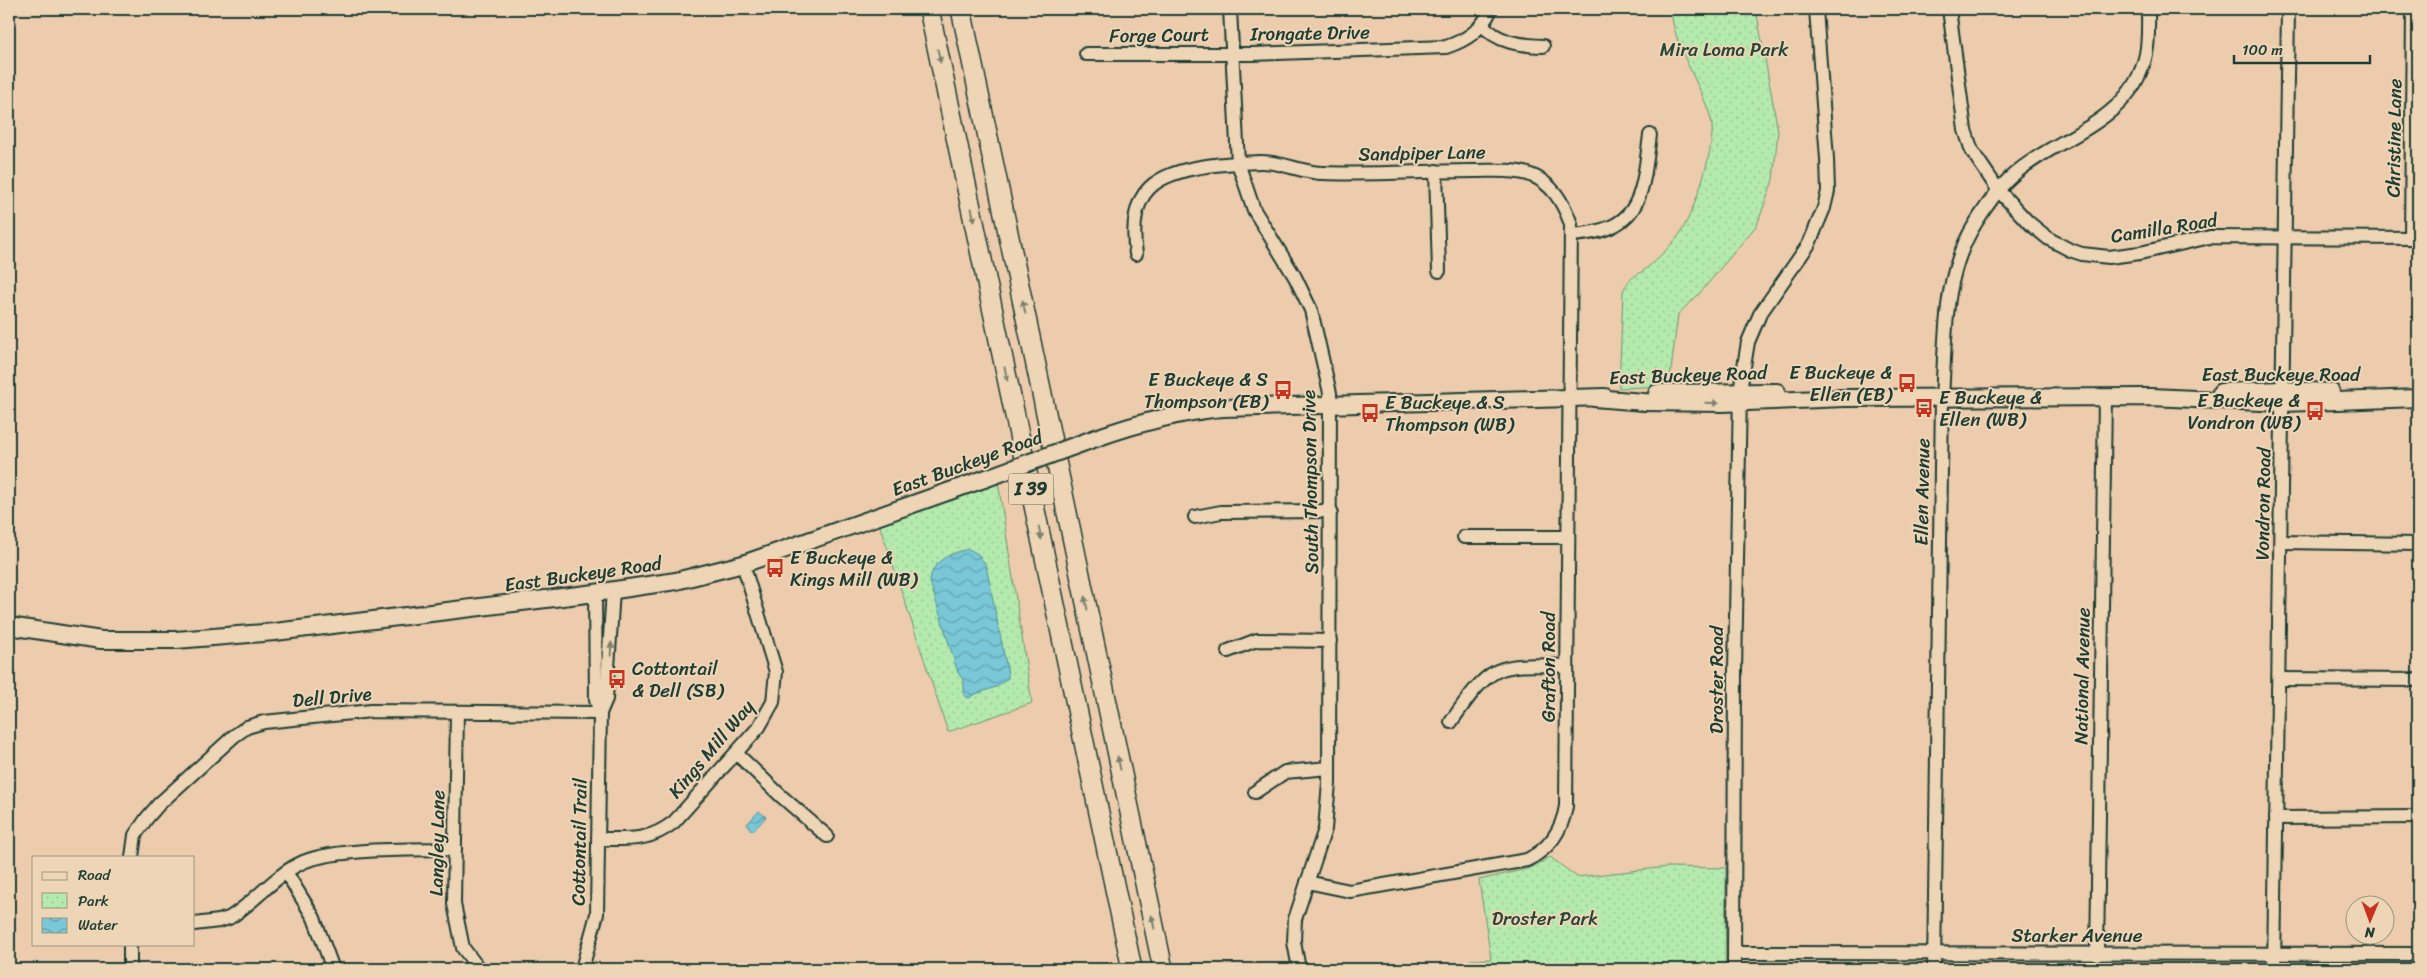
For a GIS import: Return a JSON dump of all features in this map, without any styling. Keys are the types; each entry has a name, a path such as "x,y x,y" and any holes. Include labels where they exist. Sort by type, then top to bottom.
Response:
{"highway":[{"name":"I 39","path":"929,9 1132,969"},
{"name":"I 39","path":"961,9 1163,969"}],"main road":[{"name":"East Buckeye Road","path":"9,626 101,640 176,640 276,632 595,593 676,581 743,564 1140,422 1161,411 1214,401 1268,397 1331,401 1409,402 1594,398 1644,402 1740,397 2283,396 2414,398"}],"street":[{"name":"South Thompson Drive","path":"1230,9 1238,163 1254,210 1295,276 1311,310 1322,352 1331,401 1329,768 1325,829 1298,909 1294,930 1295,954 1299,969"},
{"name":"Irongate Drive","path":"1233,53 1446,47 1470,37 1482,24 1491,9"},
{"name":"Droster Road","path":"1734,969 1734,673 1740,397 1748,342 1760,314 1809,244 1824,208 1828,191 1828,159 1816,9"},
{"name":"Camilla Road","path":"1949,9 1965,130 1972,151 2000,191 2028,222 2049,239 2082,254 2109,257 2210,236 2415,238"},
{"name":"Ellen Avenue","path":"1934,969 1942,398 1947,306 1955,268 1975,225 2012,176 2056,145 2104,119 2122,102 2137,79 2144,61 2148,36 2148,9"},
{"name":"Vondron Road","path":"2274,969 2288,9"},
{"name":"Christine Lane","path":"2413,9 2416,32 2415,238"},
{"path":"1482,24 1490,32 1509,42 1543,46"},
{"name":"Forge Court","path":"1086,54 1233,53"},
{"path":"1571,235 1612,228 1619,224 1632,209 1644,180 1650,135"},
{"name":"Sandpiper Lane","path":"1136,254 1132,231 1136,212 1144,194 1158,181 1172,174 1238,163 1263,162 1324,173 1436,171 1527,174 1538,179 1562,201 1571,224 1571,235"},
{"path":"1436,171 1439,271"},
{"name":"Grafton Road","path":"1307,882 1350,891 1527,860 1541,853 1558,832 1566,806 1571,235"},
{"name":"National Avenue","path":"2097,955 2105,397"},
{"path":"1195,517 1220,512 1331,511"},
{"path":"1464,537 1568,537"},
{"path":"2281,542 2418,544"},
{"name":"Kings Mill Way","path":"598,839 638,838 663,830 674,822 764,720 772,702 776,683 774,665 743,564"},
{"name":"Cottontail Trail","path":"600,714 606,700 613,590"},
{"name":"Cottontail Trail","path":"582,969 597,914 600,714 595,692 595,593"},
{"path":"1228,651 1257,640 1330,641"},
{"path":"1451,722 1475,688 1493,672 1520,665 1568,666"},
{"path":"2279,679 2418,680"},
{"name":"Dell Drive","path":"132,856 135,835 159,804 234,736 247,727 264,722 371,711 600,714"},
{"name":"Langley Lane","path":"457,712 454,904 464,948 479,969"},
{"path":"736,753 827,836"},
{"path":"1255,792 1286,772 1329,768"},
{"path":"2276,818 2418,817"},
{"path":"195,924 229,918 286,872 310,858 370,851 455,849"},
{"path":"286,872 314,918 333,969"},
{"path":"130,946 130,969"},
{"name":"Starker Avenue","path":"1735,953 2418,954"}],"green space":[{"name":"Mira Loma Park","path":"1671,9 1756,9 1778,131 1773,180 1757,225 1699,294 1678,314 1669,386 1619,388 1623,291 1631,279 1647,268 1668,248 1685,226 1703,178 1711,144 1711,119 1701,91 1677,38"},
{"path":"998,481 1032,703 948,732 879,523"},
{"name":"Droster Park","path":"1550,857 1577,877 1668,867 1726,868 1725,969 1470,969 1470,960 1491,959 1479,880 1531,868"}],"water":[{"path":"969,549 978,554 986,565 1008,674 1008,678 996,687 973,695 970,698 964,696 964,681 958,673 930,582 931,574 938,563 949,555"},
{"path":"759,811 766,817 754,830 751,830 747,824"}],"place":[{"name":"E Buckeye & Ellen (EB)","path":"1907,383"},
{"name":"E Buckeye & S Thompson (EB)","path":"1283,390"},
{"name":"E Buckeye & Ellen (WB)","path":"1924,408"},
{"name":"E Buckeye & Vondron (WB)","path":"2315,411"},
{"name":"E Buckeye & S Thompson (WB)","path":"1370,413"},
{"name":"E Buckeye & Kings Mill (WB)","path":"775,568"},
{"name":"Cottontail & Dell (SB)","path":"617,679"}]}
